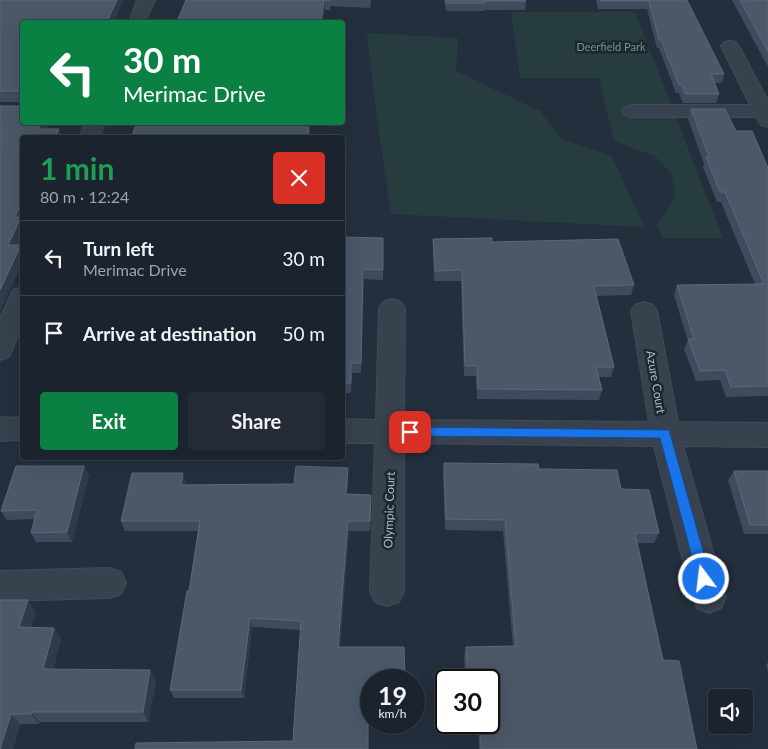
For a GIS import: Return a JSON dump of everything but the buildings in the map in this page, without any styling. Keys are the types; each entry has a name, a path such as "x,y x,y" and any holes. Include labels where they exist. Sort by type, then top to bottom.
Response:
{"street":[{"path":"138,20 146,0"},
{"path":"632,111 766,114 730,46"},
{"path":"0,350 20,307"},
{"name":"Olympic Court","path":"387,591 392,308"},
{"name":"Azure Court","path":"644,311 665,433 709,597"},
{"path":"0,429 20,429"},
{"path":"345,431 768,435"},
{"path":"0,586 109,583"}],"green space":[{"name":"Deerfield Park","path":"511,12 635,12 723,238 663,238 657,225 675,198 672,175 655,156 614,141 599,78 520,78"},
{"path":"367,33 458,38 456,71 540,111 562,139 612,156 644,227 391,214"}],"route":[{"path":"410,432 665,433 704,579"}]}
